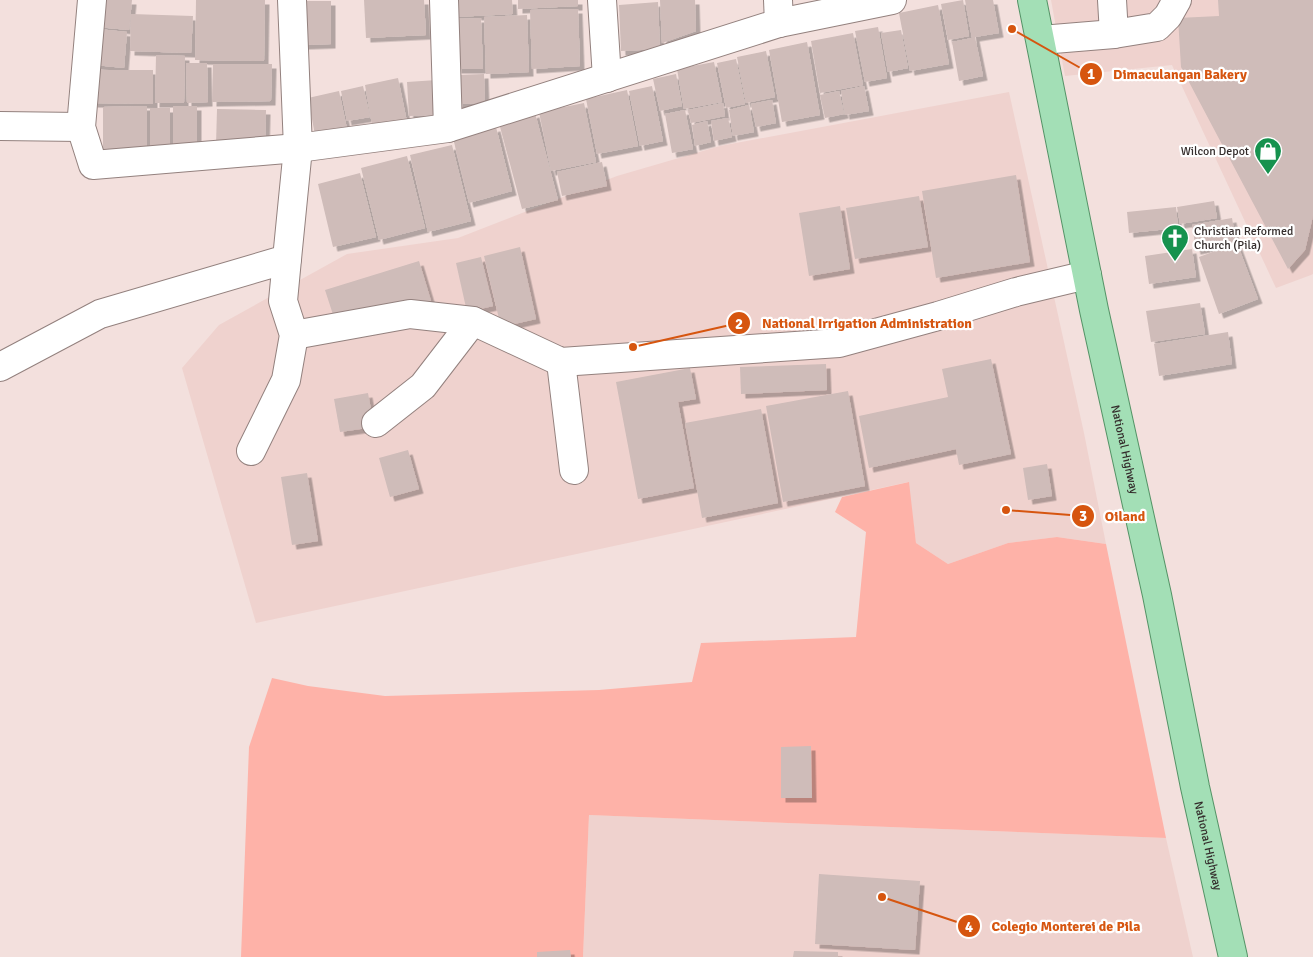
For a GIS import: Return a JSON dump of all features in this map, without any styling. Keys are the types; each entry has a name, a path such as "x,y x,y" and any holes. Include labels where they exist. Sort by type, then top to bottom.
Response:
{"main road":[{"name":"National Highway","path":"1032,0 1087,275 1157,595 1195,787 1233,957"}],"street":[{"path":"92,0 81,127 93,165 298,148 448,128 607,78 779,12 892,0"},
{"path":"251,451 286,380 294,335 283,301 298,148 292,0"},
{"path":"444,0 448,128"},
{"path":"602,0 607,78"},
{"path":"1112,0 1114,34"},
{"path":"1041,40 1114,34 1158,27 1168,16 1176,0"},
{"path":"0,126 81,127"},
{"path":"0,366 100,314 287,259"},
{"path":"294,335 410,314 473,321 561,362 839,343 1016,292 1087,275"},
{"path":"376,423 423,386 473,321"},
{"path":"561,362 574,470"}],"shaded area":[{"name":"Wilcon Depot","path":"1051,0 1313,0 1313,274 1276,288 1172,65 1065,76"},
{"path":"1009,92 1084,433 1106,544 1057,537 1008,543 948,564 916,543 908,482 256,623 182,368 219,325 347,254 458,238 617,176 720,146"},
{"path":"909,482 916,543 948,564 1008,543 1057,537 1106,544 1166,838 589,815 583,957 241,957 249,747 272,678 308,686 385,696 599,690 692,682 701,643 856,637 866,532 835,512 842,497"},
{"path":"589,815 1166,838 1193,957 583,957"}],"building":[{"path":"100,0 132,0 129,30 97,27"},
{"path":"196,0 265,0 264,61 195,60"},
{"path":"364,0 424,0 426,35 366,38"},
{"path":"453,0 512,0 513,14 454,17"},
{"path":"518,0 578,0 578,6 518,9"},
{"path":"660,0 695,0 696,31 662,43"},
{"path":"963,0 969,36 948,40 941,4"},
{"path":"965,0 993,0 999,33 975,37 983,76 959,81 952,42 972,38"},
{"name":"Wilcon Depot","path":"1218,0 1313,0 1313,216 1305,250 1288,269 1181,67 1178,18 1219,16"},
{"path":"302,1 331,1 331,44 303,45"},
{"path":"658,2 660,49 621,51 619,5"},
{"path":"938,5 949,64 910,71 899,13"},
{"path":"578,9 580,66 532,69 530,10"},
{"path":"131,14 193,16 191,53 130,51"},
{"path":"527,15 529,72 486,74 484,17"},
{"path":"481,18 483,69 457,69 455,19"},
{"path":"878,27 887,78 865,82 855,31"},
{"path":"98,29 127,32 124,68 95,65"},
{"path":"901,30 908,68 888,72 881,33"},
{"path":"853,33 863,85 820,93 811,41"},
{"path":"807,42 820,115 782,122 769,50"},
{"path":"766,51 775,97 746,103 737,57"},
{"path":"156,55 185,56 184,103 155,103"},
{"path":"736,59 745,104 726,108 717,63"},
{"path":"714,62 722,102 684,109 677,69"},
{"path":"186,63 207,63 208,102 187,103"},
{"path":"213,64 272,64 271,101 212,102"},
{"path":"93,70 153,70 153,104 93,103"},
{"path":"484,74 485,103 458,104 457,75"},
{"path":"676,74 682,106 660,111 653,79"},
{"path":"398,78 407,122 374,136 365,85"},
{"path":"437,80 438,115 409,116 407,82"},
{"path":"363,86 370,117 347,121 341,91"},
{"path":"652,86 663,141 640,146 629,91"},
{"path":"864,86 869,111 845,115 841,91"},
{"path":"627,90 638,146 597,154 586,99"},
{"path":"339,91 347,129 315,135 308,98"},
{"path":"839,91 844,114 825,118 820,95"},
{"path":"772,100 776,123 756,127 751,104"},
{"path":"584,103 596,162 551,171 539,112"},
{"path":"723,103 725,116 691,123 688,110"},
{"path":"749,105 754,132 733,136 729,110"},
{"path":"147,106 147,148 103,149 103,107"},
{"path":"173,106 197,106 197,144 173,145"},
{"path":"150,108 170,108 170,146 150,146"},
{"path":"217,109 266,110 265,146 216,145"},
{"path":"685,110 693,149 672,153 665,114"},
{"path":"535,113 558,200 522,209 499,123"},
{"path":"728,118 732,137 714,141 711,121"},
{"path":"707,121 711,142 695,146 692,125"},
{"path":"496,127 512,191 469,203 453,138"},
{"path":"452,145 471,221 428,232 410,155"},
{"path":"407,156 425,228 379,240 361,168"},
{"path":"602,162 607,186 562,196 557,172"},
{"path":"360,173 376,237 333,247 318,184"},
{"path":"1016,175 1030,262 936,278 922,191"},
{"path":"919,196 928,247 855,259 846,208"},
{"path":"1214,201 1217,218 1180,224 1177,207"},
{"path":"840,206 850,269 809,276 799,213"},
{"path":"1176,207 1178,228 1129,233 1127,212"},
{"path":"1232,218 1236,243 1196,250 1192,225"},
{"path":"1237,243 1258,299 1219,314 1199,257"},
{"path":"520,247 536,319 501,327 484,256"},
{"path":"1192,249 1196,277 1149,284 1145,256"},
{"path":"481,257 493,306 467,312 456,263"},
{"path":"419,261 431,301 338,330 325,290"},
{"path":"1200,303 1205,334 1151,342 1146,311"},
{"path":"1228,332 1232,364 1159,376 1154,344"},
{"path":"991,359 1011,454 959,465 956,449 869,468 859,416 948,397 942,369"},
{"path":"826,364 827,390 741,394 740,367"},
{"path":"690,368 696,399 678,402 694,488 638,499 616,382"},
{"path":"848,391 865,486 783,502 766,406"},
{"path":"368,393 374,427 340,432 334,399"},
{"path":"761,409 778,503 702,518 685,423"},
{"path":"408,450 419,489 390,497 379,458"},
{"path":"1047,464 1052,496 1028,500 1023,468"},
{"path":"307,473 318,541 292,545 281,477"},
{"path":"811,746 812,798 781,798 781,747"},
{"path":"819,874 920,881 915,950 815,944"},
{"path":"570,950 571,957 537,957 537,952"},
{"path":"794,951 838,952 838,957 793,957"}],"place":[{"name":"Dimaculangan Bakery","path":"1012,29"},
{"name":"Wilcon Depot","path":"1268,175"},
{"name":"Christian Reformed Church (Pila)","path":"1175,262"},
{"name":"National Irrigation Administration","path":"633,347"},
{"name":"Oiland","path":"1006,510"},
{"name":"Colegio Monterei de Pila","path":"882,897"}]}
